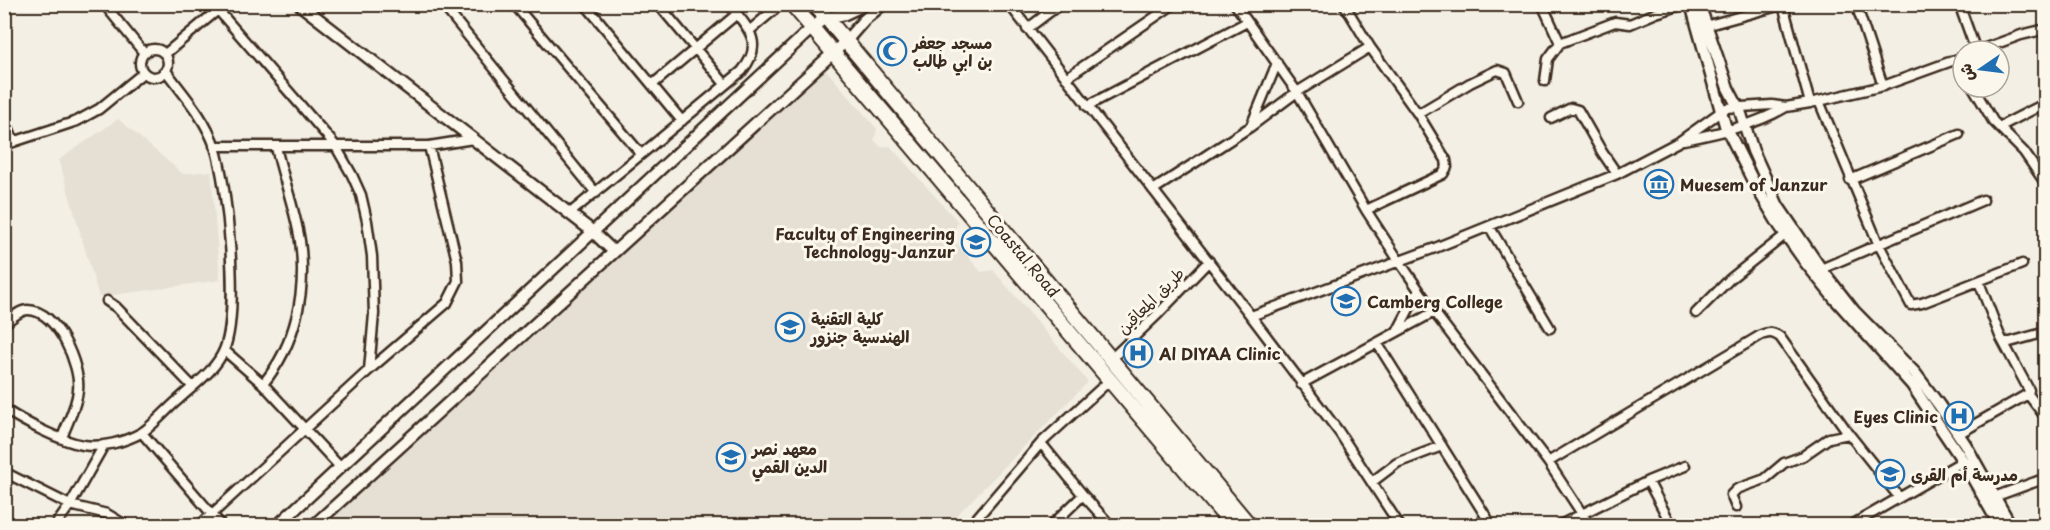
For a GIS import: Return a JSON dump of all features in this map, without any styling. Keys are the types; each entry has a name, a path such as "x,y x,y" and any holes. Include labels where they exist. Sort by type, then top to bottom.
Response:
{"highway":[{"name":"Coastal Road","path":"792,4 1233,525"},
{"name":"Coastal Road","path":"815,4 1250,525"}],"street":[{"path":"104,4 144,53"},
{"path":"299,4 592,231 613,251"},
{"path":"442,4 596,193"},
{"path":"514,4 641,154"},
{"path":"585,4 682,121"},
{"path":"658,4 725,84"},
{"path":"569,214 742,71 753,53 753,37 729,4"},
{"path":"749,31 781,4"},
{"path":"277,525 812,28 825,18 844,14 866,4"},
{"path":"313,525 845,42 864,20 883,4"},
{"path":"1009,4 1339,432 1400,525"},
{"path":"1027,29 1060,4"},
{"path":"1066,78 1174,4"},
{"path":"1235,4 1297,92 1366,210 1399,261 1434,312 1548,462 1590,525"},
{"path":"1344,4 1446,160 1446,172 1366,210"},
{"path":"1542,4 1560,43"},
{"path":"1545,81 1548,59 1560,43 1615,22 1626,25 1685,4"},
{"path":"1691,4 1720,111 1754,183 1785,235 1827,290 1912,385 1963,461 1996,524"},
{"path":"1698,4 1728,88 1738,106 1753,151 1778,206 1821,269 1854,311 1915,373 1958,434 2011,525"},
{"path":"1856,4 1883,86"},
{"path":"1959,4 1972,39"},
{"path":"1705,26 1784,5 1814,102 1878,243 1911,305 1916,306 2022,264"},
{"path":"165,54 221,7 335,145 361,195 367,221 372,256 374,314 369,370"},
{"path":"652,85 737,14"},
{"path":"1086,106 1247,22"},
{"path":"2011,40 2046,28"},
{"path":"1153,190 1250,127 1297,92 1370,47"},
{"path":"151,49 165,54 168,62 166,71 159,76 150,77 143,72 140,59 144,53 151,49"},
{"path":"1250,127 1277,63"},
{"path":"1251,316 1399,261 1617,174 1680,141 1720,111 1738,106 1786,107 1814,102 1883,86 1951,64"},
{"path":"1418,114 1497,70 1506,73 1518,101"},
{"path":"5,412 83,445 119,442 142,433 214,365 224,350 231,322 231,263 221,169 203,121 166,71"},
{"path":"4,145 77,121 99,109 143,72"},
{"path":"1980,99 1999,127 2024,152 2046,184"},
{"path":"1999,127 2046,103"},
{"path":"1680,141 1744,125 1773,115 1786,107"},
{"path":"1551,118 1571,108 1578,110 1617,174"},
{"path":"4,117 14,142"},
{"path":"1850,180 1959,134"},
{"path":"214,146 429,146 474,139"},
{"path":"199,525 369,370 447,303 458,281 457,261 429,146"},
{"path":"263,384 277,367 291,339 302,292 300,242 276,147"},
{"path":"1821,269 1983,200"},
{"path":"1489,226 1550,328"},
{"path":"1696,313 1730,279 1785,235"},
{"name":"طريق المعاقين","path":"1111,359 1209,261"},
{"path":"1978,282 2000,336 2028,385 2028,394 2046,418"},
{"path":"1396,332 1419,290"},
{"path":"107,301 116,307 192,386"},
{"path":"4,324 20,312 34,311 52,322 64,336 72,353 79,390 62,438"},
{"path":"1301,384 1434,312"},
{"path":"1548,462 1769,332 1780,337 1849,434 1899,497"},
{"path":"2005,342 2046,332"},
{"path":"1377,343 1492,525"},
{"path":"224,350 263,384 340,467"},
{"path":"970,525 1041,443 1109,381"},
{"path":"1958,434 2028,394"},
{"path":"142,433 222,525"},
{"path":"1736,507 1731,495 1737,489 1765,479 1784,463 1803,456 1828,438 1849,434"},
{"path":"1041,443 1083,495 1111,525"},
{"path":"55,525 70,505 104,445"},
{"path":"1372,482 1397,463 1442,446"},
{"path":"1850,525 1963,461"},
{"path":"1558,525 1648,481 1685,466"},
{"path":"4,472 70,505 107,514 127,525"},
{"path":"1994,497 2046,478"},
{"path":"1648,481 1672,525"},
{"path":"1051,525 1083,495"}],"shaded area":[{"name":"كلية التقنية الهندسية جنزور","path":"826,70 877,129 874,140 881,147 890,146 958,222 951,237 981,272 993,270 1088,382 947,525 323,526 816,73"},
{"path":"118,119 183,174 211,171 220,280 99,297 59,160"}],"place":[{"name":"مسجد جعفر بن ابي طالب","path":"892,51"},
{"name":"Muesem of Janzur","path":"1659,184"},
{"name":"Faculty of Engineering Technology-Janzur","path":"976,242"},
{"name":"Camberg College","path":"1346,301"},
{"name":"كلية التقنية الهندسية جنزور","path":"790,327"},
{"name":"Al DIYAA Clinic","path":"1138,353"},
{"name":"Eyes Clinic","path":"1959,416"},
{"name":"معهد نصر الدين القمي","path":"731,457"},
{"name":"مدرسة أم القرى","path":"1890,474"}]}
